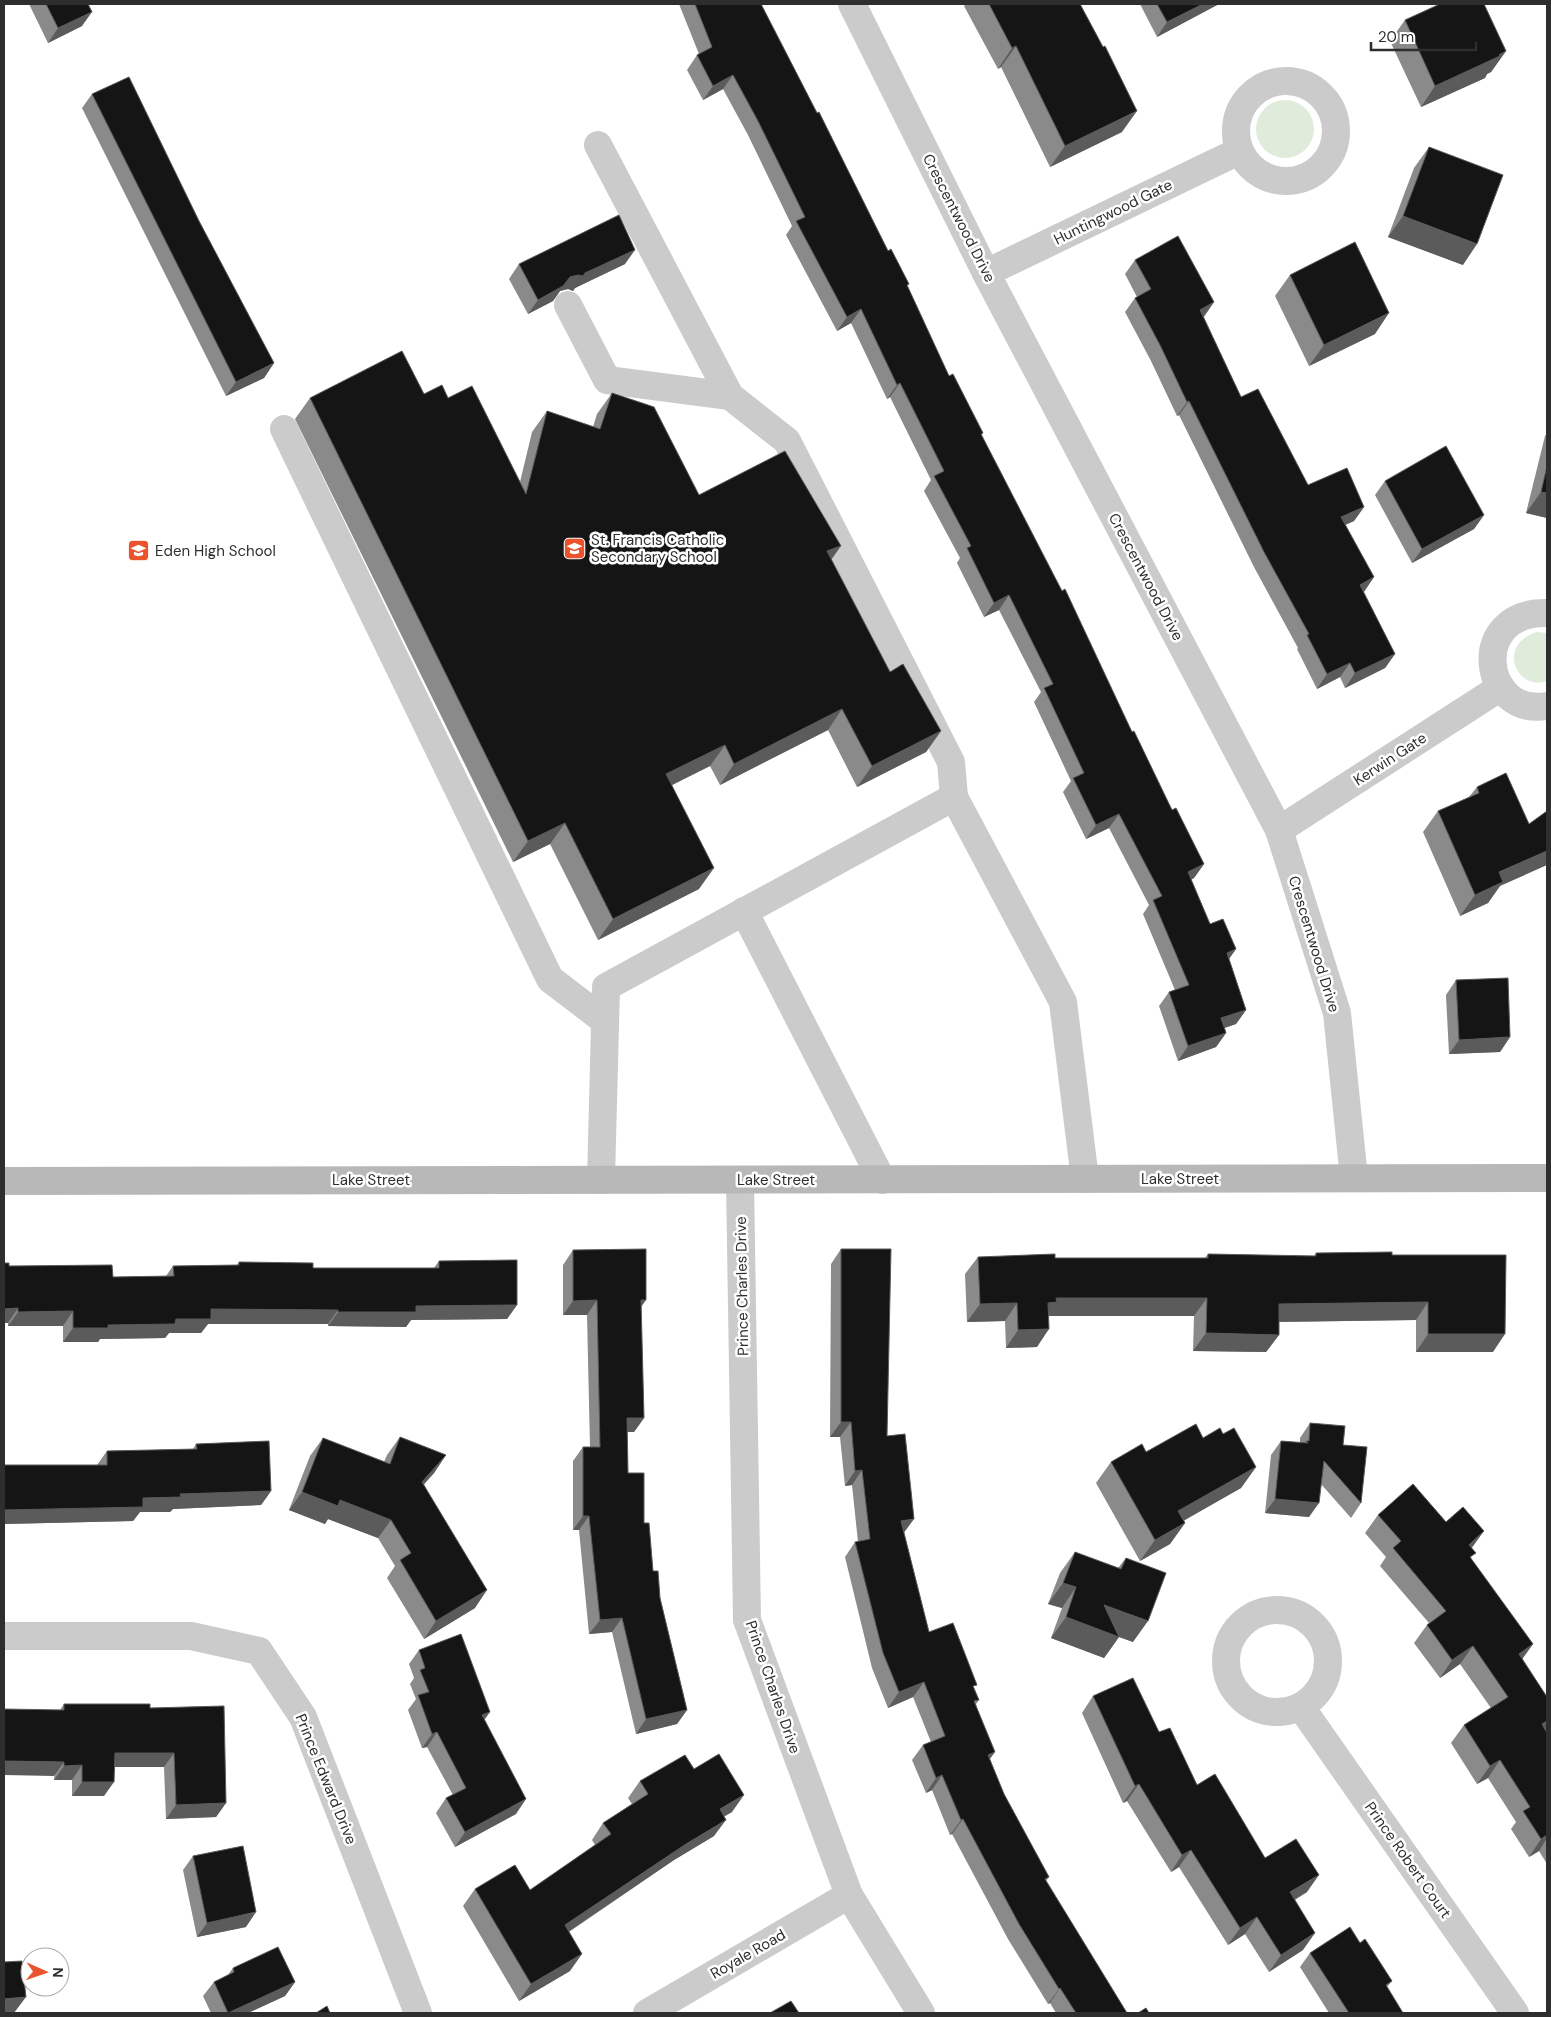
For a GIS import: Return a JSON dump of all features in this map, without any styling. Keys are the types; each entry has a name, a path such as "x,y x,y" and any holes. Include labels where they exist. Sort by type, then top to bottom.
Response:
{"main road":[{"name":"Lake Street","path":"4,1180 740,1181 1547,1178"}],"street":[{"name":"Crescentwood Drive","path":"852,4 986,273 1278,830 1337,1013 1354,1178"},
{"path":"598,145 730,396 787,441 951,762 954,797 1063,1002 1085,1179"},
{"name":"Huntingwood Gate","path":"986,273 1239,151"},
{"path":"568,305 607,380 730,396"},
{"path":"284,429 550,979 605,1021"},
{"path":"1547,614 1533,613 1517,618 1500,634 1492,657 1494,673 1501,688 1512,698 1525,705 1547,706"},
{"name":"Kerwin Gate","path":"1278,830 1501,688"},
{"path":"601,1180 606,986 954,797"},
{"path":"744,912 882,1180"},
{"name":"Prince Charles Drive","path":"740,1181 747,1620 849,1895 921,2013"},
{"name":"Prince Edward Drive","path":"4,1636 191,1636 259,1651 303,1717 418,2013"},
{"name":"Prince Robert Court","path":"1301,1707 1515,2013"},
{"name":"Royale Road","path":"647,2013 849,1895"}],"green space":[{"path":"1279,100 1291,100 1306,108 1314,123 1314,135 1306,150 1291,158 1279,158 1264,150 1256,135 1256,123 1264,108"},
{"path":"1537,632 1547,633 1547,681 1536,683 1527,680 1519,673 1515,665 1514,656 1517,646 1524,638"}],"building":[{"path":"46,4 88,4 92,12 58,28"},
{"path":"695,4 761,4 817,113 819,112 888,251 891,249 909,284 907,285 949,376 953,374 983,433 981,434 1062,591 1065,589 1132,732 1134,731 1172,810 1176,808 1204,864 1188,872 1210,924 1223,919 1236,949 1227,953 1246,1010 1221,1018 1226,1033 1188,1046 1169,992 1189,985 1153,900 1162,896 1119,814 1096,825 1073,778 1084,773 1044,688 1053,684 1009,595 994,603 967,548 971,546 934,476 944,471 900,383 897,385 861,309 847,317 796,221 805,217 733,75 713,86 697,55 712,47"},
{"path":"989,4 1080,4 1103,47 1105,46 1137,111 1065,146 1016,46 1012,48"},
{"path":"1157,4 1203,4 1167,22"},
{"path":"1440,4 1484,4 1506,51 1500,56 1435,86 1405,20"},
{"path":"129,77 199,221 274,363 236,382 92,94"},
{"path":"1429,147 1503,175 1477,244 1403,216"},
{"path":"619,215 635,250 585,273 583,276 570,277 563,286 538,300 519,264"},
{"path":"1178,236 1214,302 1200,310 1241,397 1258,389 1308,485 1347,468 1364,507 1341,517 1374,577 1360,585 1395,654 1355,673 1350,663 1327,674 1307,635 1309,634 1264,552 1189,401 1187,402 1135,298 1151,289 1135,260"},
{"path":"1355,242 1389,313 1324,345 1290,275"},
{"path":"402,351 424,394 442,385 448,398 472,386 526,494 547,411 600,429 612,393 654,407 699,495 785,451 841,546 827,551 890,672 903,664 941,731 872,766 842,709 734,764 725,745 666,774 714,868 613,919 565,823 528,841 310,398"},
{"path":"1446,446 1484,515 1422,549 1385,481"},
{"path":"1547,466 1547,493 1541,492"},
{"path":"1506,773 1529,824 1547,811 1547,851 1499,872 1503,882 1475,895 1438,811 1479,793 1477,787"},
{"path":"1508,978 1510,1037 1459,1040 1456,980"},
{"path":"646,1249 646,1300 641,1300 644,1418 627,1418 628,1473 644,1473 644,1523 649,1523 653,1571 658,1571 660,1598 687,1710 646,1719 622,1618 600,1620 589,1516 583,1516 583,1447 600,1447 597,1300 573,1301 573,1250"},
{"path":"841,1249 891,1249 887,1436 905,1434 914,1519 901,1521 929,1632 953,1623 977,1685 973,1686 979,1700 974,1701 995,1752 988,1755 1004,1794 1049,1877 1045,1879 1127,2013 1076,2013 1059,1989 1019,1924 963,1819 961,1820 942,1775 936,1778 923,1745 945,1736 924,1682 899,1692 883,1653 855,1542 870,1539 862,1470 855,1471 851,1422 841,1422"},
{"path":"1392,1252 1392,1255 1506,1255 1505,1334 1428,1334 1428,1302 1279,1304 1279,1335 1206,1333 1207,1298 1056,1298 1057,1302 1048,1303 1049,1329 1018,1330 1017,1303 980,1304 978,1257 1055,1254 1055,1258 1208,1258 1208,1254 1316,1256 1316,1253"},
{"path":"517,1260 517,1305 416,1306 416,1312 211,1309 211,1319 176,1319 175,1324 108,1325 108,1328 73,1328 73,1311 18,1312 18,1308 4,1309 4,1263 9,1263 9,1266 112,1265 113,1277 174,1276 173,1266 239,1265 239,1262 313,1263 313,1268 439,1268 439,1261"},
{"path":"1310,1423 1345,1426 1343,1445 1367,1447 1361,1503 1324,1461 1319,1503 1275,1499 1281,1441 1308,1443 1306,1441 1309,1441"},
{"path":"1196,1424 1203,1438 1220,1428 1223,1434 1234,1428 1256,1467 1178,1511 1185,1523 1155,1540 1111,1462 1142,1444 1146,1452"},
{"path":"400,1437 446,1455 422,1482 487,1590 436,1621 400,1560 411,1553 391,1520 340,1500 338,1506 302,1492 323,1438 390,1464"},
{"path":"269,1441 271,1491 180,1494 181,1497 143,1498 143,1507 4,1510 4,1465 107,1465 107,1451 197,1449 196,1444"},
{"path":"1413,1484 1446,1522 1463,1507 1484,1531 1469,1545 1476,1553 1470,1557 1533,1644 1519,1654 1547,1697 1547,1721 1542,1724 1547,1733 1547,1835 1541,1839 1523,1811 1530,1807 1500,1760 1490,1766 1464,1725 1508,1697 1473,1646 1452,1660 1427,1625 1446,1611 1393,1548 1401,1541 1378,1515"},
{"path":"1075,1552 1121,1569 1126,1558 1166,1573 1148,1621 1104,1605 1119,1637 1066,1617 1076,1587 1063,1583"},
{"path":"461,1634 490,1712 482,1715 526,1799 465,1832 446,1798 466,1788 437,1732 432,1734 418,1695 429,1692 420,1670 425,1668 419,1650"},
{"path":"1133,1678 1159,1732 1170,1728 1197,1785 1215,1774 1265,1858 1296,1839 1319,1875 1290,1892 1315,1933 1281,1955 1257,1917 1240,1928 1191,1850 1182,1855 1139,1784 1135,1786 1093,1696"},
{"path":"64,1704 150,1704 150,1708 224,1706 226,1803 176,1805 174,1753 115,1753 114,1782 82,1782 82,1765 64,1766 64,1762 4,1761 4,1709 64,1710"},
{"path":"719,1754 744,1795 720,1809 726,1820 686,1844 565,1925 582,1954 531,1984 475,1889 515,1865 530,1890 611,1834 603,1823 648,1794 640,1781 685,1755 694,1769"},
{"path":"243,1846 256,1912 207,1923 193,1856"},
{"path":"1350,1927 1360,1943 1365,1939 1392,1981 1386,1985 1403,2013 1349,2013 1310,1953"},
{"path":"278,1947 295,1982 228,2013 214,1982 234,1972 233,1968"},
{"path":"20,1961 20,1997 26,1997 4,1999 4,1962"},
{"path":"791,2001 799,2013 770,2013"},
{"path":"327,2006 330,2013 316,2013"},
{"path":"1146,2008 1149,2013 1138,2013"}],"place":[{"name":"St. Francis Catholic Secondary School","path":"575,549"},
{"name":"Eden High School","path":"139,551"}]}
